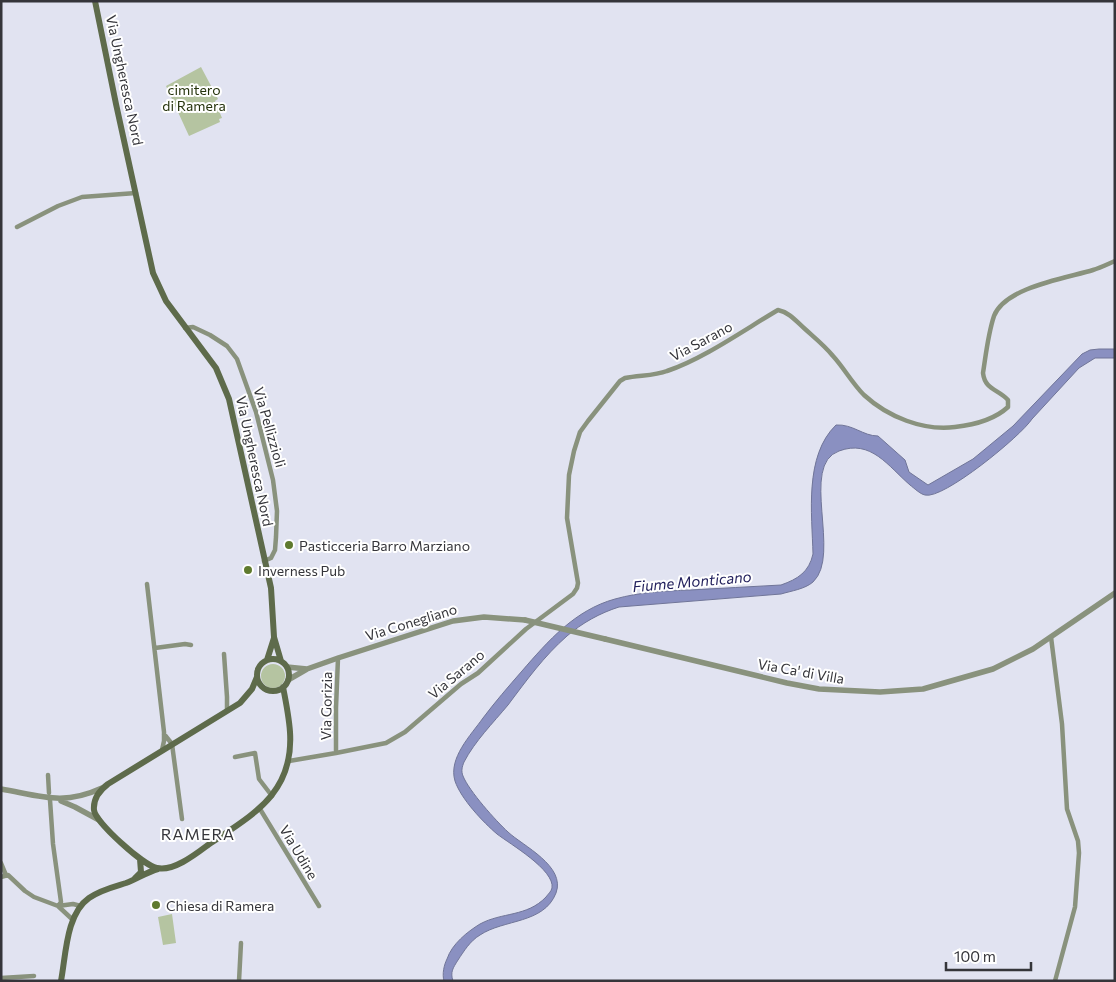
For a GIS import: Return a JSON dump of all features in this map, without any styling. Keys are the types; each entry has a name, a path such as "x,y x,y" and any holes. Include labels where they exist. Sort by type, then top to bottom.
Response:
{"main road":[{"name":"Via Ungheresca Nord","path":"95,1 153,274 166,301 216,368 229,399 272,594 274,637 281,661"},
{"name":"Via Ungheresca Nord","path":"267,660 274,637"},
{"path":"158,869 140,860 99,820 94,810 94,802 98,794 104,787 227,711 249,695 259,667 267,660 281,661 287,667 288,680"},
{"path":"61,981 73,920 81,906 99,892 190,858 260,809 272,796 283,779 289,760 290,731 283,687 274,691 265,689 257,677"},
{"name":"Via Conegliano","path":"283,687 288,680"},
{"path":"134,880 141,872 140,860"}],"street":[{"path":"17,228 58,206 82,197 136,193"},
{"name":"Via Sarano","path":"289,760 386,743 405,732 461,684 478,673 526,629 573,594 578,583 568,518 569,476 574,451 580,432 588,420 620,382 626,378 666,372 684,364 778,310 785,311 812,335 832,355 864,394 882,408 902,419 917,424 942,429 964,426 988,419 1001,413 1008,407 1008,400 989,387 984,381 983,373 995,314 1001,307 1021,292 1044,282 1093,270 1115,261"},
{"name":"Via Pellizzioli","path":"185,328 193,327 201,330 230,349 237,359 247,387 271,467 277,511 275,550 271,558 264,561"},
{"path":"147,584 164,732 162,750"},
{"name":"Via Ca' di Villa","path":"525,620 801,686 836,691 880,692 923,688 984,671 1033,649 1115,593"},
{"name":"Via Conegliano","path":"288,680 307,669 453,621 484,617 525,620"},
{"path":"1051,637 1062,724 1067,809 1078,841 1079,853 1075,907 1055,981"},
{"path":"154,648 191,645"},
{"path":"224,654 228,697 227,711"},
{"name":"Via Gorizia","path":"336,753 338,658"},
{"name":"Via Conegliano","path":"287,667 307,669"},
{"path":"228,697 230,703 234,706"},
{"path":"164,732 172,744 182,819"},
{"path":"234,756 255,753 259,779 272,796"},
{"path":"48,775 49,793"},
{"path":"53,800 82,796 104,787"},
{"path":"1,789 53,800 75,807 99,820"},
{"path":"53,800 53,844 61,902 58,906"},
{"name":"Via Udine","path":"260,809 319,906"},
{"path":"1,863 4,876 12,878 34,897 58,906 73,920"},
{"path":"58,906 74,904 81,906"},
{"path":"239,981 241,943"},
{"path":"1,978 34,976"}],"green space":[{"name":"cimitero di Ramera","path":"201,67 218,99 215,101 222,118 219,119 220,122 189,136 166,86"},
{"path":"273,664 281,668 285,676 281,684 273,688 265,684 261,676 265,668"},
{"path":"172,914 176,943 163,945 158,917"}],"water":[{"path":"1115,349 1115,358 1095,358 1079,368 1013,439 964,478 934,494 925,495 919,492 870,451 850,448 839,451 828,460 822,474 824,552 821,569 810,584 781,594 619,607 585,623 559,644 479,739 468,754 462,767 466,782 483,806 508,832 541,858 555,874 557,883 556,893 550,903 533,916 500,926 476,937 455,965 452,973 453,981 444,981 445,964 449,954 456,943 465,935 488,920 531,908 546,897 552,888 551,881 539,866 497,834 473,810 458,788 454,772 458,755 467,739 502,694 552,638 587,611 615,599 662,591 781,585 793,580 806,570 813,554 811,504 814,469 826,438 836,425 848,426 878,436 905,460 909,472 928,485 973,459 1013,426 1082,354 1090,350"}],"place":[{"name":"Pasticceria Barro Marziano","path":"289,545"},
{"name":"Inverness Pub","path":"248,570"},
{"name":"Chiesa di Ramera","path":"156,905"}],"district":[{"name":"RAMERA","path":"198,833"}],"water label":[{"name":"Fiume Monticano","path":"692,581"}]}
